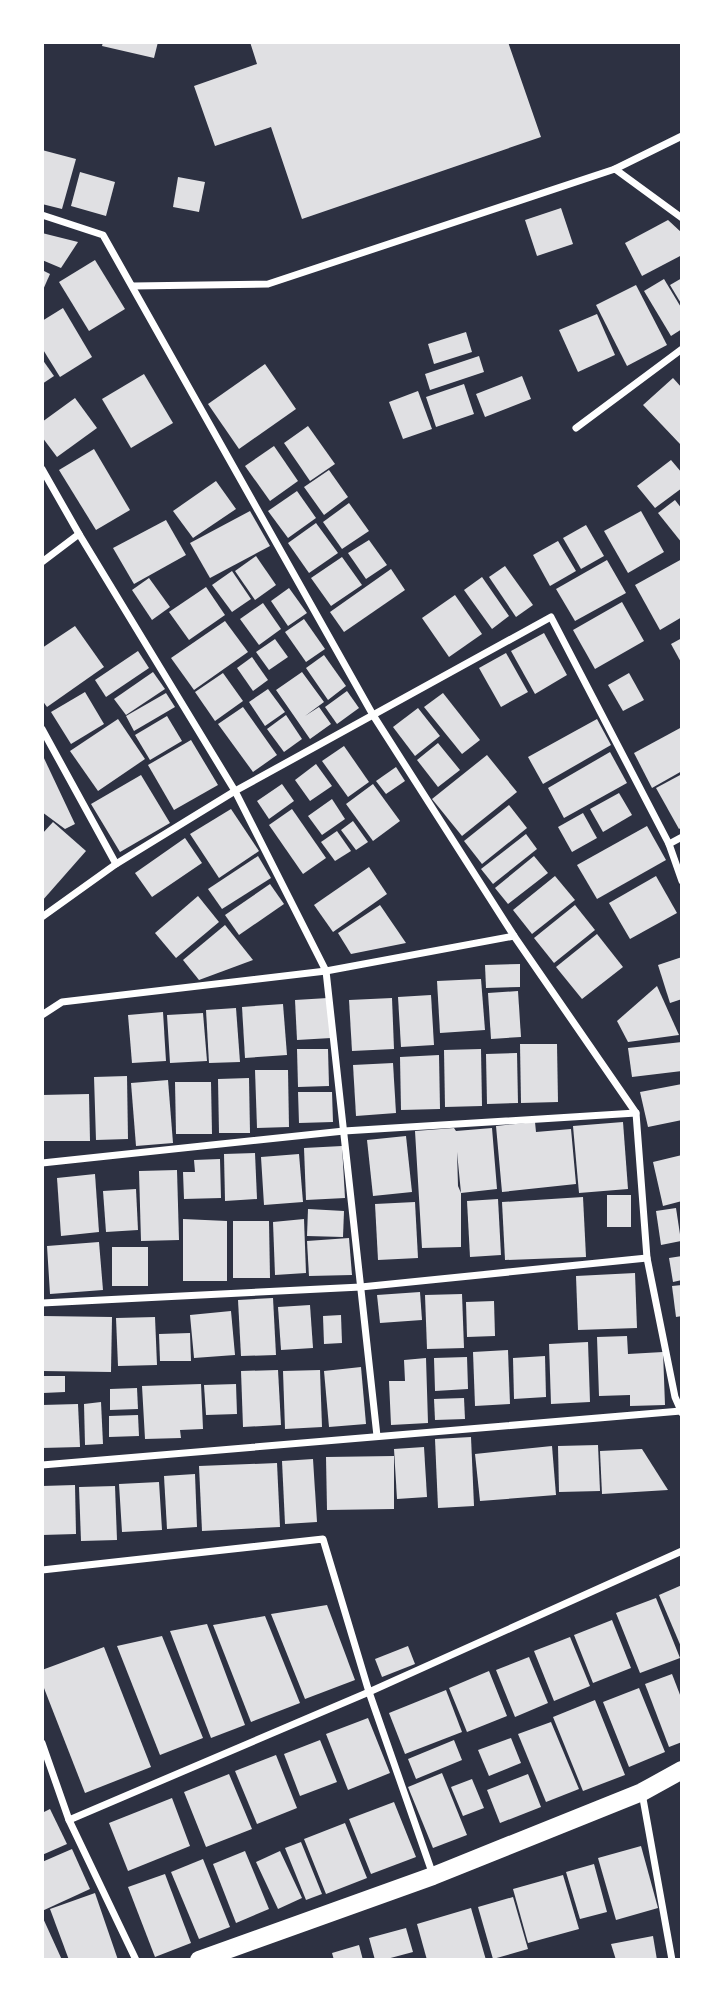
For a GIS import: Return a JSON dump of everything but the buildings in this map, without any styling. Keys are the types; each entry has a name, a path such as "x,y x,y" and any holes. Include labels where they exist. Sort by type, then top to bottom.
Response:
{"main road":[{"path":"199,1960 433,1875 642,1792 682,1770"}],"street":[{"path":"133,286 268,284 615,169 682,136"},
{"path":"615,169 682,218"},
{"path":"42,215 103,235 373,715 514,936 636,1113 647,1258 681,1412 42,1465"},
{"path":"576,428 682,349"},
{"path":"42,469 235,791 326,971 377,1436"},
{"path":"42,562 79,534"},
{"path":"42,916 116,864 235,791 551,617 669,844 682,881"},
{"path":"42,729 116,864"},
{"path":"669,844 682,836"},
{"path":"42,1015 62,1002 326,971 514,936"},
{"path":"42,1163 344,1131 636,1113"},
{"path":"42,1303 361,1287 647,1258"},
{"path":"42,1570 323,1539 369,1692 433,1875"},
{"path":"69,1821 369,1692 682,1551"},
{"path":"42,1744 69,1821 136,1960"},
{"path":"642,1792 672,1960"}]}
